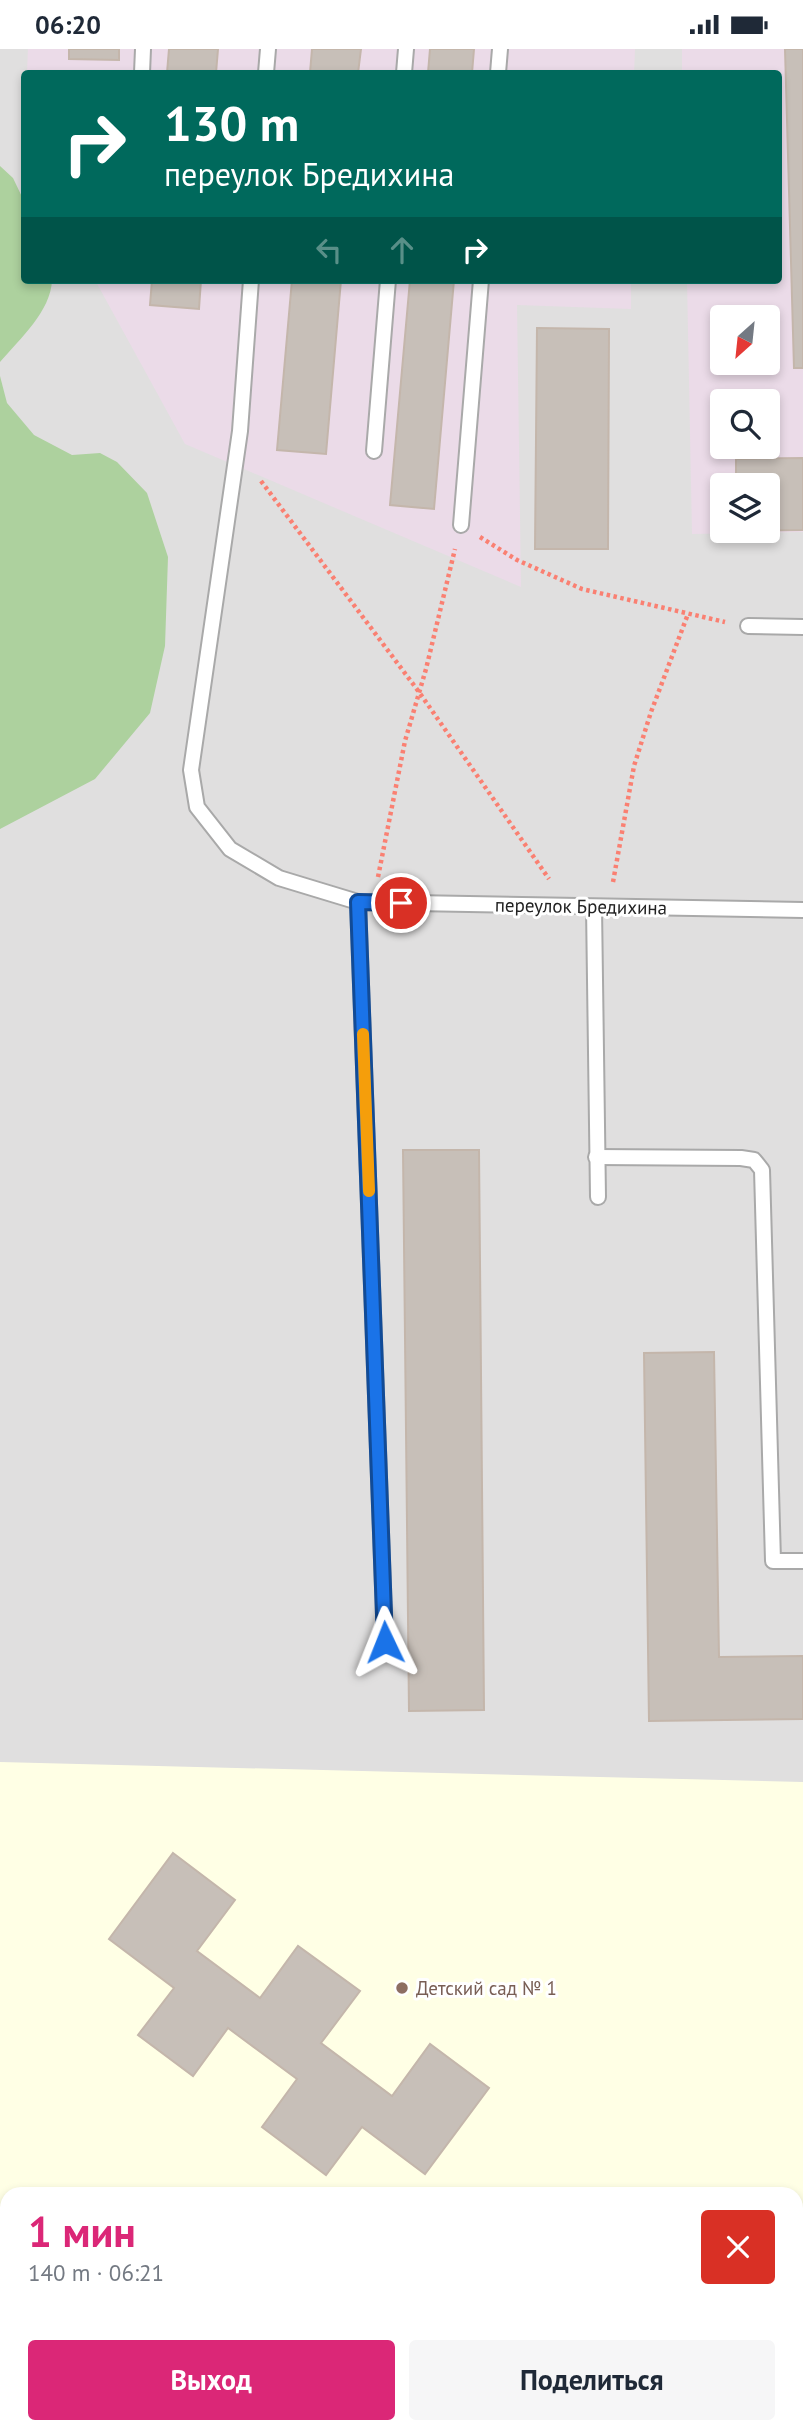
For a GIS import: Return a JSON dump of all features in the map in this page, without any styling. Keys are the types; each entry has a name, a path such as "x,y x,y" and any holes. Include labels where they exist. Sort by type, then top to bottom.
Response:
{"lane":[{"path":"142,70 144,49"},
{"path":"266,70 268,49"},
{"path":"404,70 406,49"},
{"path":"498,70 500,49"},
{"name":"переулок Бредихина","path":"251,284 237,449 191,770 197,807 230,849 279,878 365,902 803,910"},
{"path":"374,451 388,284"},
{"path":"461,525 481,284"},
{"path":"748,626 803,627"},
{"path":"365,902 385,1642"},
{"path":"597,1197 601,907"},
{"path":"596,1157 741,1158 754,1160 762,1170 773,1561 803,1561"}],"path":[{"path":"237,449 419,692 568,906"},
{"path":"365,902 461,525 517,560 582,589 748,626"},
{"path":"601,907 634,766 688,614"}],"shaded area":[{"path":"0,49 803,49 803,2187 0,2187"},
{"path":"28,49 635,49 634,70 27,70"},
{"path":"682,49 803,49 803,532 780,532 780,473 710,473 710,534 692,534 687,284 782,284 782,70 682,70"},
{"path":"97,284 631,284 631,309 517,305 521,587 185,444"},
{"name":"Детский сад № 1","path":"0,1762 803,1782 803,2187 0,2187"}],"green space":[{"path":"0,166 13,178 21,195 21,284 51,284 40,314 0,362"},
{"path":"0,376 7,403 34,435 72,455 100,453 117,462 147,493 168,557 165,646 150,713 95,779 0,829"}],"building":[{"path":"69,49 119,49 119,60 69,59"},
{"path":"169,49 218,49 216,70 167,70"},
{"path":"312,49 361,49 358,70 310,70"},
{"path":"430,49 474,49 472,70 428,70"},
{"path":"785,49 803,49 803,368 794,368"},
{"path":"152,284 201,284 199,309 150,305"},
{"path":"292,284 341,284 326,454 277,450"},
{"path":"410,284 454,284 434,509 390,505"},
{"path":"537,328 609,329 608,549 535,549"},
{"path":"803,458 803,530 780,530 780,473 736,473 736,459"},
{"path":"403,1150 479,1150 484,1710 409,1711"},
{"path":"714,1352 719,1657 803,1656 803,1719 649,1721 644,1353"},
{"path":"173,1853 235,1900 197,1951 260,1998 298,1946 360,1991 321,2043 392,2096 430,2044 489,2088 425,2174 362,2127 326,2175 262,2127 297,2079 228,2028 193,2076 138,2035 174,1988 109,1939"}],"slow traffic":[{"path":"363,1034 369,1191"}],"place":[{"name":"Детский сад № 1","path":"402,1988"}],"route":[{"path":"385,1642 358,902 401,903"}]}
